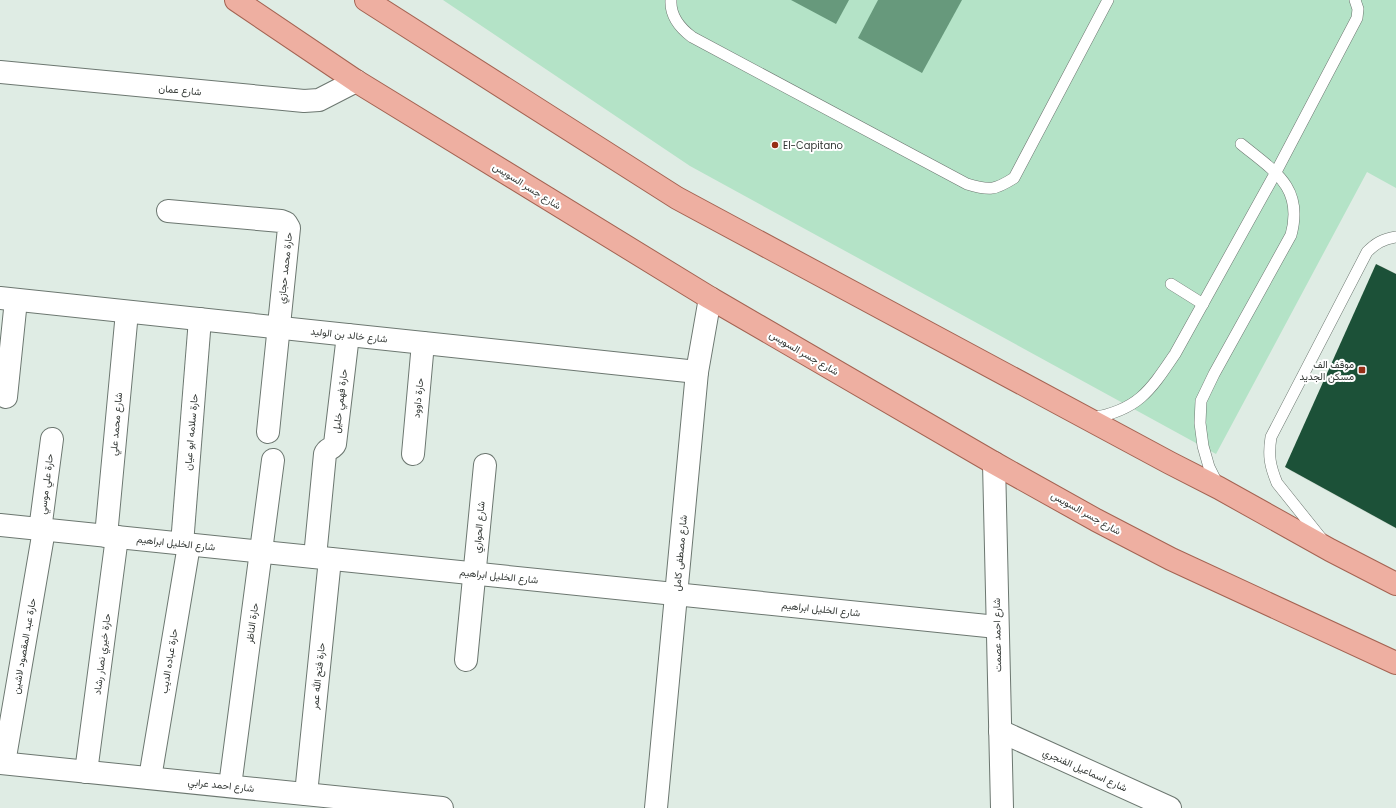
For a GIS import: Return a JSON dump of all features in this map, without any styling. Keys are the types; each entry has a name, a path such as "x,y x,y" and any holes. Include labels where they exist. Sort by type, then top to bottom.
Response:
{"main road":[{"name":"شارع جسر السويس","path":"236,0 356,81 710,298 994,463 1096,520 1171,559 1396,663"},
{"path":"366,0 677,198 1219,488 1330,550 1396,584"}],"street":[{"name":"شارع عمان","path":"0,78 304,101 319,100 356,81"},
{"name":"حارة محمد حجازي","path":"168,210 281,221 286,223 289,228 268,432"},
{"name":"شارع مصطفى كامل","path":"656,808 697,372 710,298"},
{"name":"شارع خالد بن الوليد","path":"8,299 697,372"},
{"path":"6,397 8,299"},
{"name":"شارع محمد علي","path":"111,537 127,312"},
{"name":"حارة سلامه ابو عيان","path":"185,544 200,319"},
{"name":"حارة فهمي خليل","path":"322,558 325,454 328,449 333,447 335,444 348,335"},
{"name":"حارة داوود","path":"413,454 423,343"},
{"name":"حارة علي موسي","path":"42,530 52,439"},
{"name":"حارة الناظر","path":"230,786 274,460"},
{"name":"شارع احمد عصمت","path":"994,463 1002,808"},
{"name":"شارع الحواري","path":"466,660 485,465"},
{"name":"شارع الخليل ابراهيم","path":"0,526 997,627"},
{"name":"حارة عبد المقصود لاشين","path":"2,763 42,530"},
{"name":"حارة خيري نصار رشاد","path":"86,772 111,537"},
{"name":"حارة عباده الديب","path":"150,778 185,544"},
{"name":"حارة فتح الله عمر","path":"306,794 322,558"},
{"name":"شارع اسماعيل الفنجري","path":"1000,731 1170,808"},
{"name":"شارع احمد عرابي","path":"2,763 442,808"}],"lane":[{"path":"671,0 674,16 681,28 692,37 967,184 984,189 1000,187 1014,178 1108,0"},
{"path":"1089,418 1110,415 1129,406 1146,394 1175,354 1276,172 1357,18 1358,9 1355,0"},
{"path":"1219,488 1209,467 1203,446 1200,423 1201,401 1214,374 1291,235 1294,222 1294,208 1291,195 1285,182 1276,172 1241,144"},
{"path":"1330,550 1277,483 1272,472 1270,461 1272,437 1367,252 1375,244 1385,238 1396,237"},
{"path":"1171,284 1203,304"}],"shaded area":[{"path":"443,0 1396,0 1396,188 1367,172 1216,454 690,166"},
{"path":"791,0 849,0 836,24"},
{"path":"878,0 962,0 922,73 858,38"}],"building":[{"name":"موقف الف مسكن الجديد","path":"1376,264 1396,274 1396,528 1285,467"}],"place":[{"name":"El-Capitano","path":"775,145"},
{"name":"موقف الف مسكن الجديد","path":"1362,370"}]}
